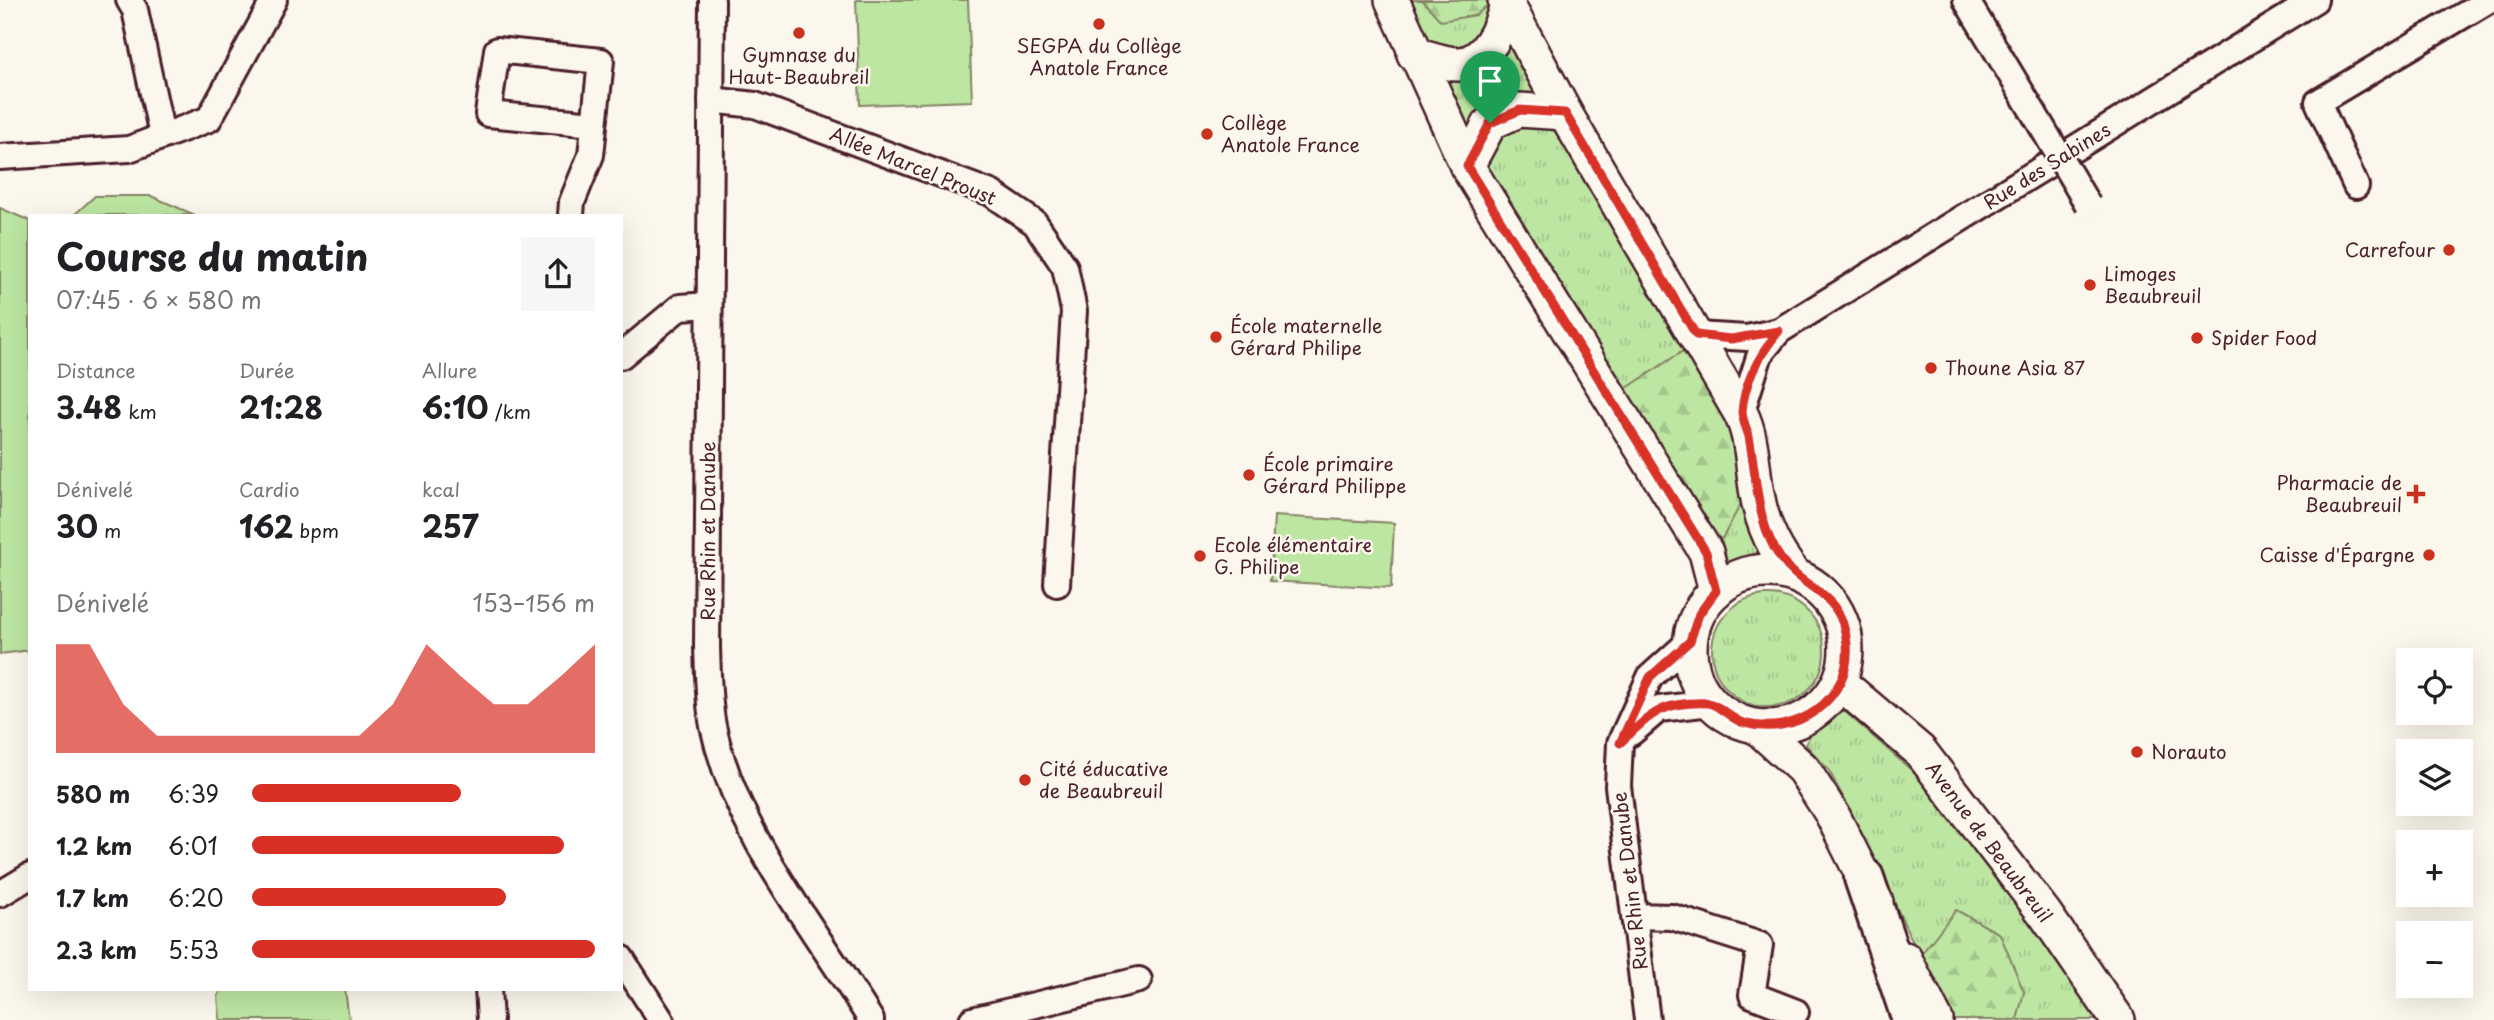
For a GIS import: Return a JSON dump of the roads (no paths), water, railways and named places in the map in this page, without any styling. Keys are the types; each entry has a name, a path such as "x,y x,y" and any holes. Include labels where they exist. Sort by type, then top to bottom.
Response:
{"highway":[{"path":"1864,878 1912,1020"}],"main road":[{"path":"1392,0 1414,54 1467,166 1706,552 1716,591"},
{"path":"1414,54 1460,64 1485,52 1503,20 1506,1"},
{"path":"1506,1 1565,113 1741,414 1750,440 1758,497 1769,534 1780,557 1793,573"},
{"path":"1467,166 1490,123 1520,110 1565,113"},
{"path":"1778,570 1793,573 1815,586 1835,607 1843,625 1846,664 1840,683 1829,700 1796,723 1757,727 1740,722 1711,703 1694,674 1690,641 1699,614 1716,591 1749,573 1778,570"},
{"name":"Avenue de Beaubreuil","path":"1840,683 1920,751 2045,914 2118,1020"},
{"path":"1757,727 1803,769 1832,814 1936,1020"}],"street":[{"path":"129,0 135,10 162,135"},
{"path":"0,157 129,149 209,119 274,0"},
{"name":"Rue Rhin et Danube","path":"712,0 707,646 713,726 731,787 763,854 871,1020"},
{"path":"1965,0 2088,205"},
{"name":"Rue des Sabines","path":"1741,414 1760,354 1779,331 2315,0"},
{"path":"2356,186 2318,102 2489,0"},
{"path":"571,214 572,202 590,155 594,124 600,61 497,51 488,114 594,124"},
{"name":"Allée Marcel Proust","path":"711,100 755,105 991,193 1035,223 1065,267 1074,312 1057,584"},
{"path":"623,354 680,307 709,305"},
{"name":"Rue des Sabines","path":"1696,335 1731,339 1779,331"},
{"name":"Rue Rhin et Danube","path":"1647,1020 1618,786 1620,743 1650,677 1690,641"},
{"path":"1620,743 1654,711 1711,703"},
{"path":"0,894 28,877"},
{"path":"1634,916 1672,917 1760,945 1752,995 1796,1012"},
{"path":"623,961 661,1020"},
{"path":"972,1020 1139,980"},
{"path":"488,991 490,1020"}],"place":[{"name":"SEGPA du Collège Anatole France","path":"1099,24"},
{"name":"Gymnase du Haut-Beaubreil","path":"799,33"},
{"name":"Collège Anatole France","path":"1207,134"},
{"name":"Carrefour","path":"2449,250"},
{"name":"Limoges Beaubreuil","path":"2090,285"},
{"name":"École maternelle Gérard Philipe","path":"1216,337"},
{"name":"Spider Food","path":"2197,338"},
{"name":"Thoune Asia 87","path":"1931,368"},
{"name":"École primaire Gérard Philippe","path":"1249,475"},
{"name":"Pharmacie de Beaubreuil","path":"2416,494"},
{"name":"Caisse d'Épargne","path":"2429,555"},
{"name":"Ecole élémentaire G. Philipe","path":"1200,556"},
{"name":"Norauto","path":"2137,752"},
{"name":"Cité éducative de Beaubreuil","path":"1025,780"}]}
